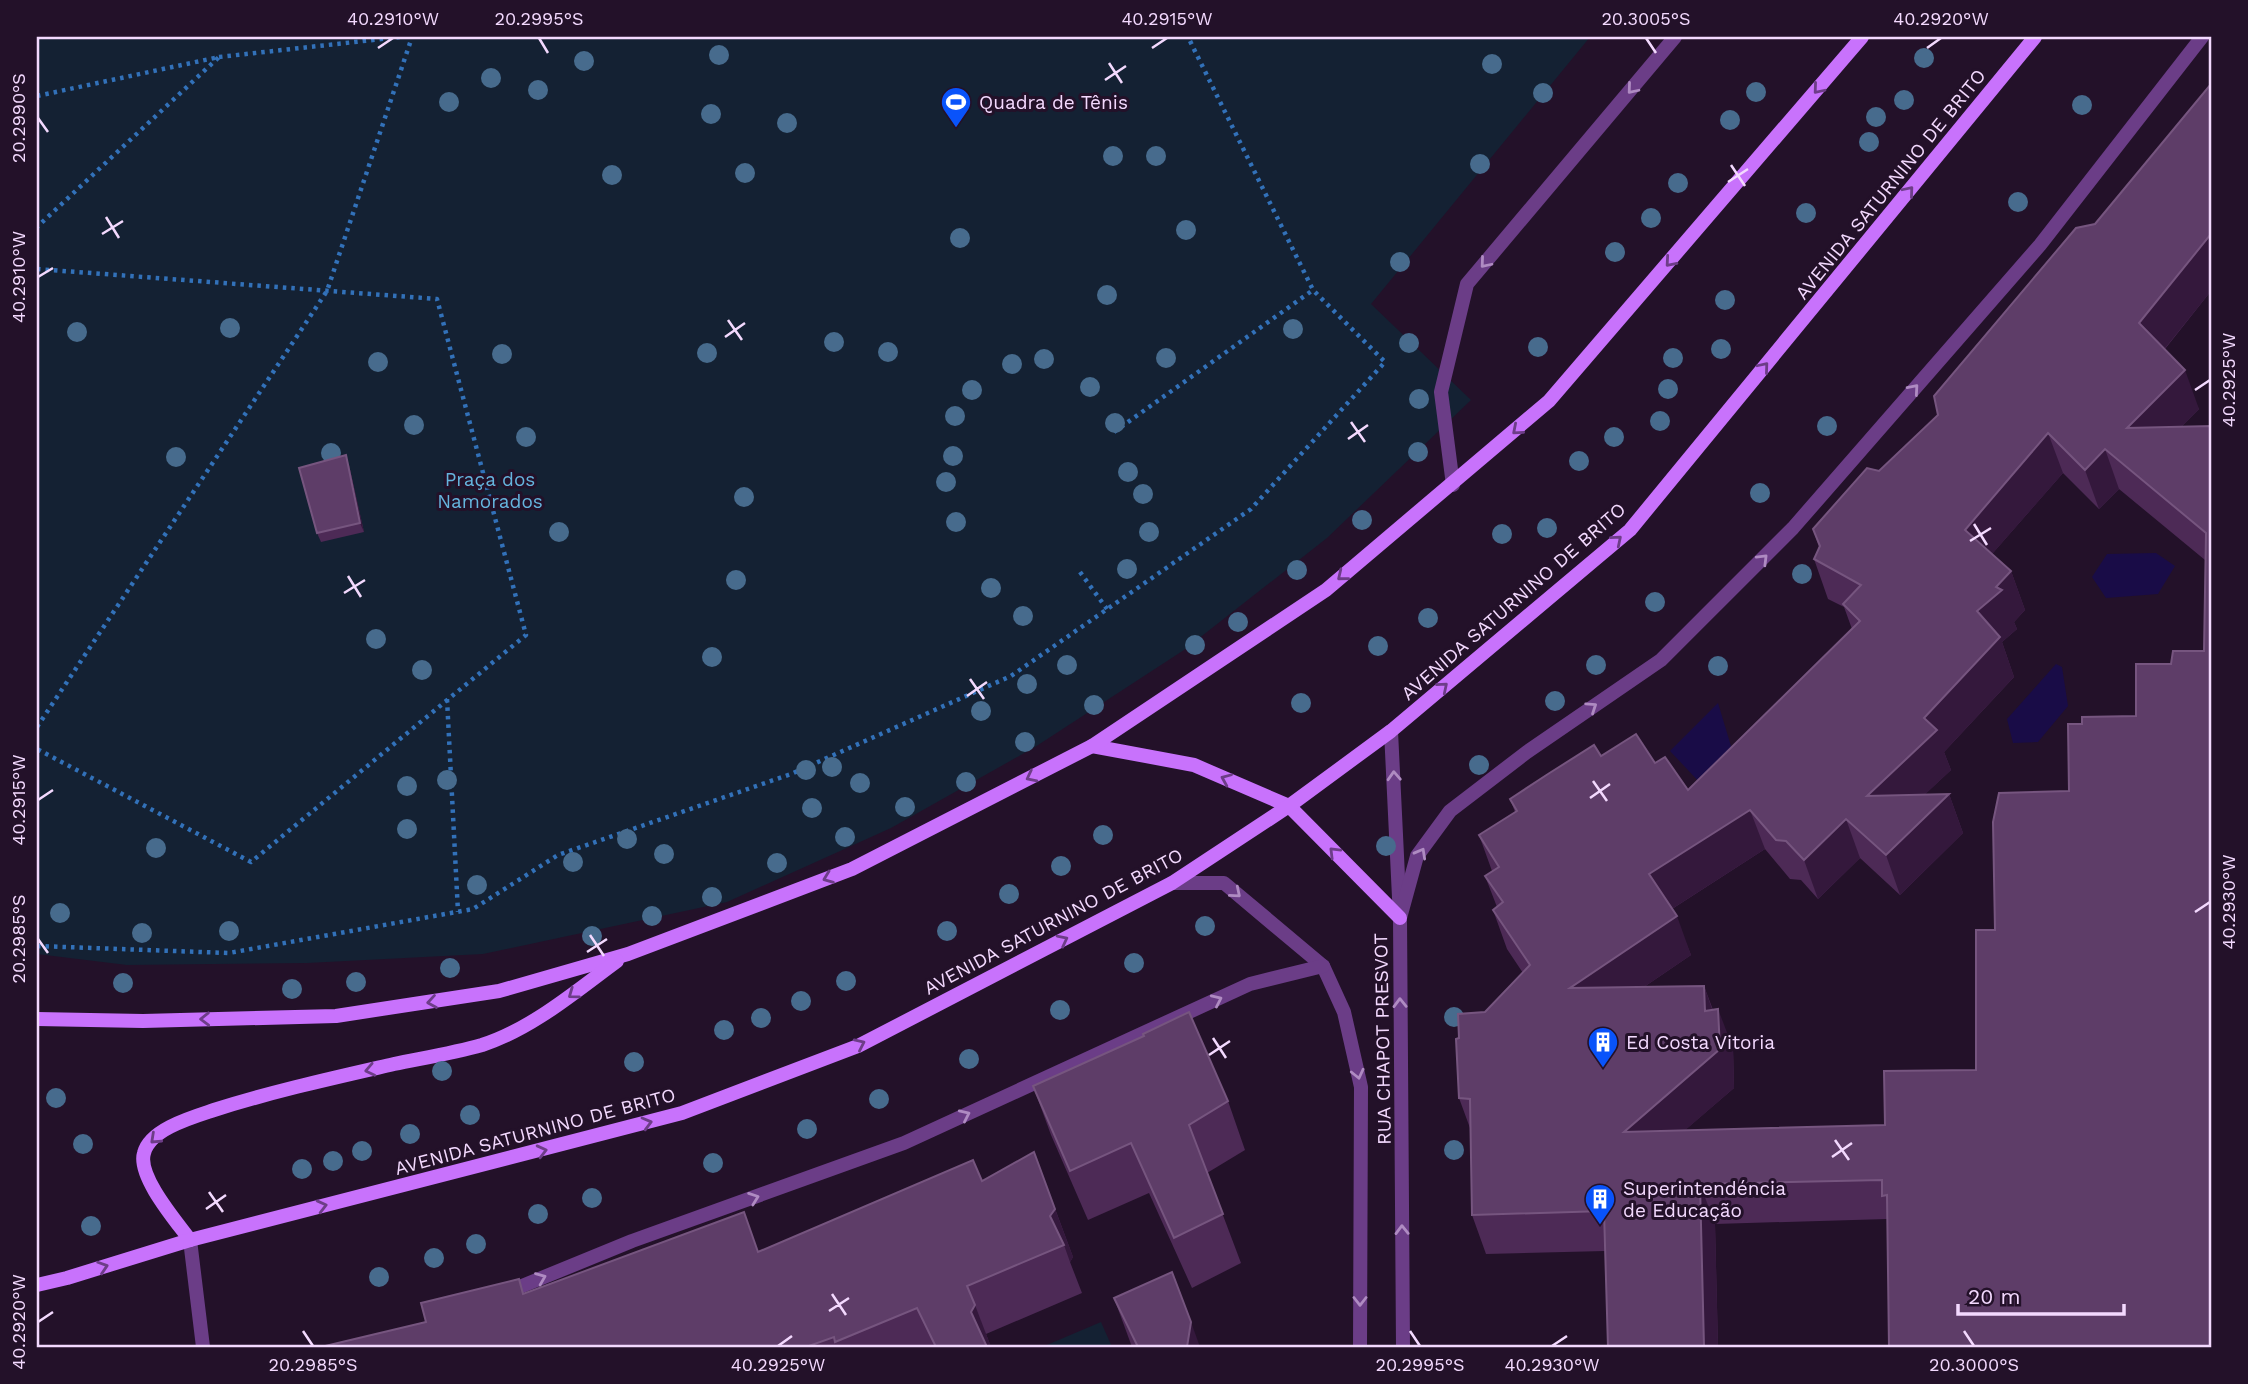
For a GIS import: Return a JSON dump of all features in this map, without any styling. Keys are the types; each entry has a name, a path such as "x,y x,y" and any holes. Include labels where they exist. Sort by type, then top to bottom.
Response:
{"main road":[{"path":"37,1019 143,1021 335,1016 499,991 628,954 852,869 1092,746 1326,590 1549,401 1862,37"},
{"name":"AVENIDA SATURNINO DE BRITO","path":"37,1285 190,1240 682,1113 858,1046 1172,883 1289,806 1391,731 1630,530 2035,37"},
{"path":"1092,746 1194,765 1289,806 1400,918"},
{"path":"190,1240 150,1183 143,1166 143,1153 149,1142 164,1131 205,1113 279,1090 484,1044 541,1017 628,954"}],"street":[{"path":"1453,485 1441,391 1467,284 1675,37"},
{"path":"1400,918 1417,856 1450,811 1527,752 1661,660 1793,528 2040,245 2202,37"},
{"name":"RUA CHAPOT PRESVOT","path":"1391,731 1400,918 1404,1347"},
{"name":"RUA CHAPOT PRESVOT","path":"1172,883 1224,883 1323,966 1344,1012 1361,1087 1360,1347"},
{"path":"495,1296 632,1241 904,1143 1250,984 1323,966"},
{"path":"190,1240 203,1347"}],"path":[{"path":"37,96 219,57 400,37"},
{"path":"37,727 327,291 412,37"},
{"path":"37,946 229,953 473,908 558,855 791,774 1011,676 1251,509 1385,362 1313,290 1188,37"},
{"path":"37,227 219,57"},
{"path":"37,269 437,299 526,635 251,862 37,749"},
{"path":"1114,432 1313,290"},
{"path":"1080,572 1107,608"},
{"path":"447,699 458,912"}],"green space":[{"name":"Praça dos Namorados","path":"37,37 1590,37 1371,304 1471,400 1327,538 1184,650 1035,747 891,828 727,902 483,954 307,963 127,965 37,954"},
{"path":"1101,1322 1112,1347 1042,1347"}],"shaded area":[{"path":"2156,553 2175,566 2158,594 2106,598 2092,577 2107,554"},
{"path":"2056,664 2062,667 2068,706 2038,742 2013,743 2007,719"},
{"path":"1718,703 1734,756 1703,786 1670,751"}],"building":[{"path":"2211,84 2211,234 2139,323 2185,370 2127,428 2211,426 2211,1347 1889,1347 1887,1195 1882,1196 1882,1180 1700,1184 1704,1347 1608,1347 1604,1211 1472,1215 1470,1099 1459,1098 1456,1039 1459,1038 1458,1014 1485,1012 1530,965 1493,910 1503,902 1485,876 1499,867 1479,835 1517,811 1510,799 1548,774 1594,745 1601,756 1636,734 1655,763 1665,757 1688,790 1860,621 1843,604 1861,585 1814,559 1820,546 1813,529 1867,468 1879,471 1938,415 1934,396 2076,228 2095,224","holes":["2048,433 2085,470 2105,449 2206,533 2204,651 2173,651 2171,664 2136,664 2136,716 2082,717 2082,724 2068,724 2069,791 1999,793 1993,822 1995,930 1976,930 1976,1070 1884,1071 1885,1125 1624,1132 1720,1049 1718,1009 1705,1011 1704,986 1570,988 1677,916 1649,874 1750,810 1776,840 1786,841 1804,860 1846,819 1886,855 1949,794 1867,796 1937,730 1924,718 2000,637 1977,611 2002,590 1996,587 2011,571 1965,530"]},
{"path":"346,455 360,523 317,533 299,468"},
{"path":"1189,1012 1228,1101 1189,1125 1223,1214 1174,1238 1131,1143 1070,1171 1033,1086 1144,1036 1143,1034"},
{"path":"1034,1152 1055,1209 1050,1216 1064,1245 967,1286 975,1305 971,1312 987,1347 936,1347 917,1308 835,1342 834,1337 806,1347 321,1347 426,1322 421,1303 519,1279 523,1294 744,1212 758,1252 973,1160 982,1181"},
{"path":"1172,1272 1191,1322 1187,1347 1138,1347 1114,1298"}],"place":[{"name":"Quadra de Tênis","path":"956,129"},
{"name":"Ed Costa Vitoria","path":"1603,1069"},
{"name":"Superintendéncia de Educação","path":"1600,1226"}]}
